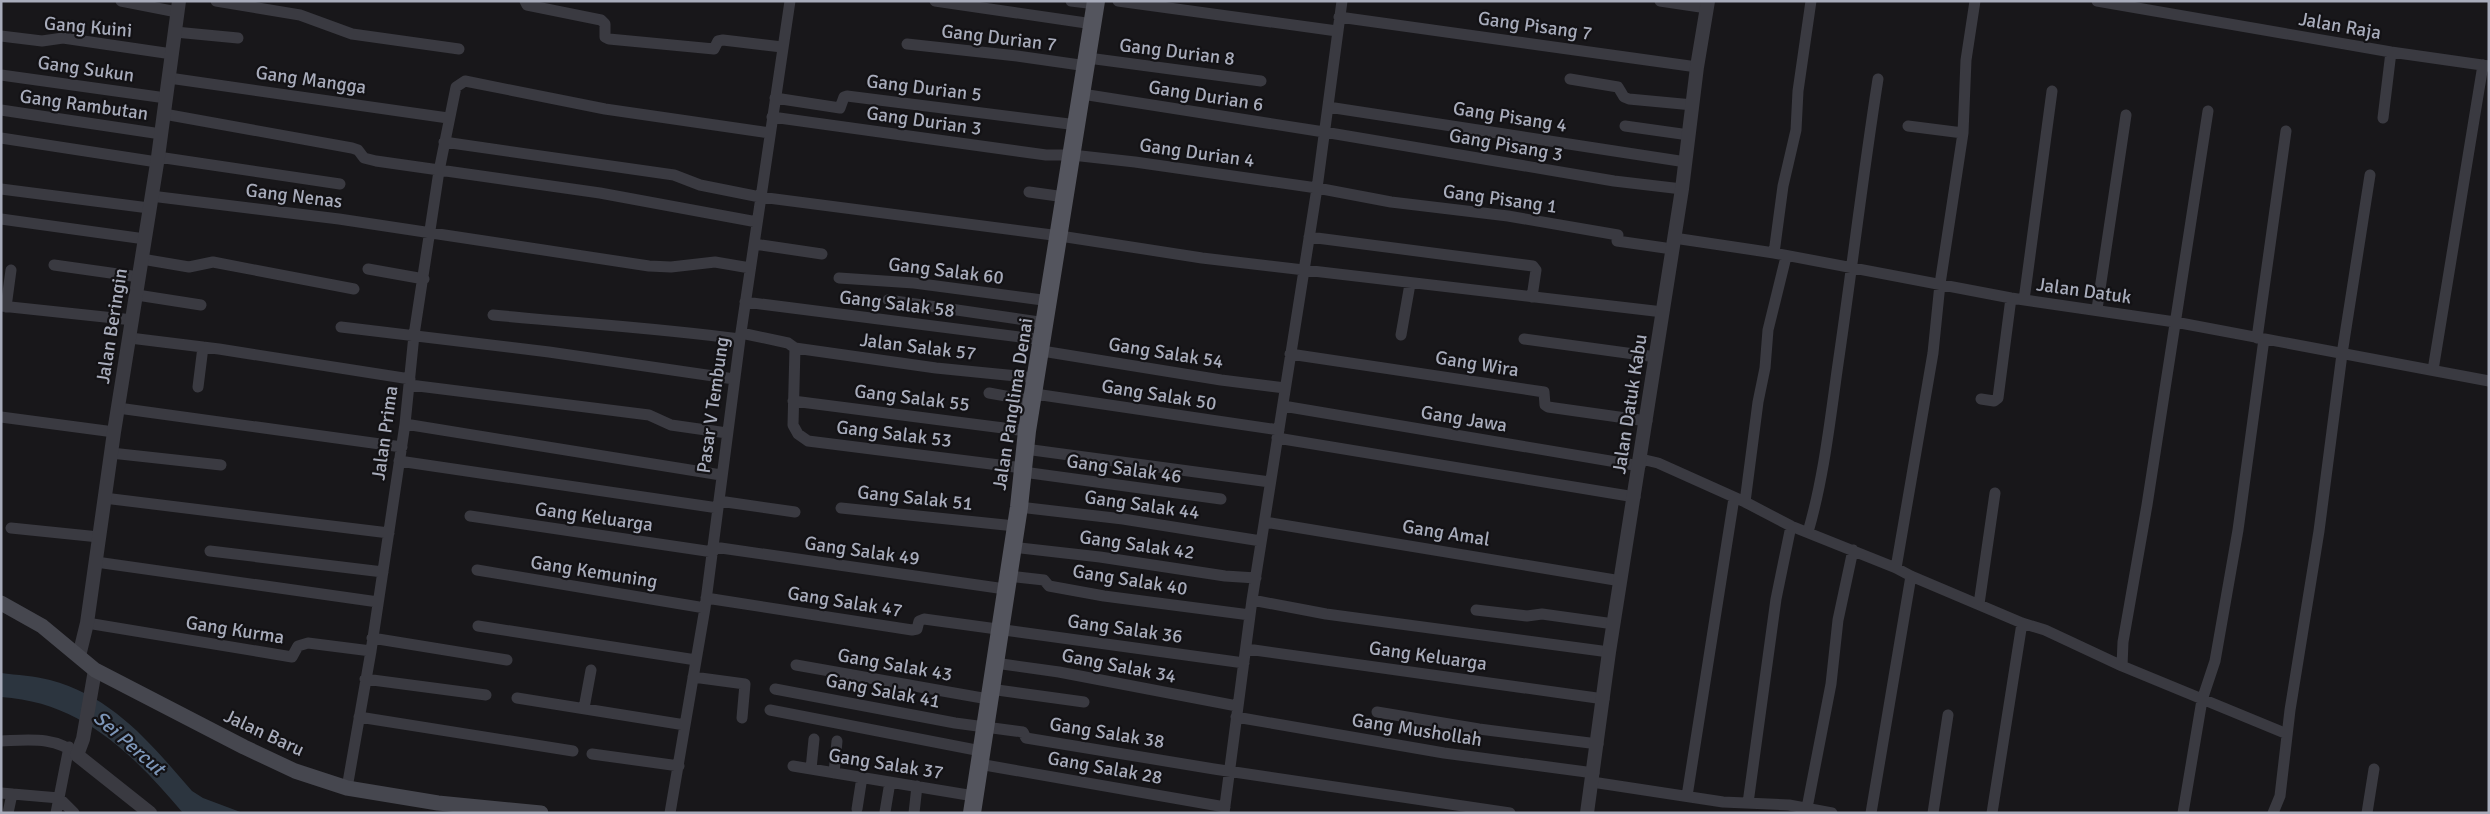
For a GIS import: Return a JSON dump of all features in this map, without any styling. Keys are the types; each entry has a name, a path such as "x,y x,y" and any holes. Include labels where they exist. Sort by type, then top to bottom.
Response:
{"main road":[{"name":"Jalan Panglima Denai","path":"974,808 984,727 1019,507 1027,431 1050,301 1096,3"},
{"name":"Jalan Baru","path":"1,603 42,626 79,656 94,676 296,771 347,788 438,803 541,813"}],"street":[{"path":"121,1 178,7"},
{"path":"216,1 300,15 352,34 459,49"},
{"path":"525,1 527,5 602,20 605,24 605,37 609,40 714,49 718,41 723,40 782,48"},
{"name":"Pasar V Tembung","path":"670,813 706,603 740,336 790,1"},
{"path":"935,1 1093,24"},
{"path":"1071,1 1096,3"},
{"path":"1118,1 1337,31"},
{"path":"1225,810 1228,771 1247,649 1252,600 1286,388 1302,271 1317,188 1342,1"},
{"path":"1660,1 1708,4"},
{"path":"1774,253 1783,186 1796,130 1798,92 1811,1"},
{"path":"1896,568 1933,353 1940,284 1963,133 1966,60 1975,1"},
{"name":"Jalan Raja","path":"2096,1 2391,56 2486,66"},
{"name":"Jalan Datuk Kabu","path":"1587,813 1598,781 1598,744 1609,652 1635,497 1645,462 1646,421 1664,312 1686,162 1697,66 1708,4"},
{"name":"Jalan Beringin","path":"79,656 87,623 114,432 158,159 178,7"},
{"name":"Gang Pisang 7","path":"1339,17 1697,66"},
{"path":"174,32 238,38"},
{"name":"Gang Kuini","path":"1,36 42,40 63,38 172,54"},
{"name":"Gang Durian 7","path":"907,44 1087,62"},
{"path":"2383,118 2391,56"},
{"name":"Gang Durian 8","path":"1087,62 1261,81"},
{"path":"2433,370 2486,66"},
{"name":"Gang Sukun","path":"1,75 166,98"},
{"name":"Gang Mangga","path":"169,78 448,118"},
{"path":"1570,79 1618,87 1624,97 1629,99 1693,105"},
{"path":"1808,532 1825,458 1852,267 1859,203 1878,79"},
{"name":"Jalan Prima","path":"347,788 371,651 402,447 414,335 431,234 439,171 453,94 458,84 465,81 605,109 770,133"},
{"path":"2024,300 2052,91"},
{"name":"Gang Durian 6","path":"1082,94 1324,132"},
{"name":"Gang Durian 5","path":"775,98 840,108 844,97 847,96 1077,125"},
{"name":"Gang Pisang 4","path":"1328,107 1686,162"},
{"name":"Gang Rambutan","path":"1,110 161,134"},
{"path":"2122,666 2125,634 2147,505 2208,111"},
{"path":"164,114 352,148 358,150 364,158 376,161 600,193 757,222"},
{"path":"2097,309 2126,115"},
{"name":"Gang Durian 3","path":"772,117 1046,155 1072,155"},
{"path":"1625,126 1689,135"},
{"path":"1908,126 1963,133"},
{"path":"2183,813 2202,700 2215,661 2238,530 2286,131"},
{"name":"Gang Pisang 3","path":"1324,132 1614,182 1682,189"},
{"path":"1,138 340,184"},
{"path":"444,142 674,175 700,185 760,197 1060,236 1302,271 1664,312"},
{"name":"Gang Durian 4","path":"1072,155 1317,188"},
{"path":"2273,813 2280,796 2287,734 2320,530 2342,354 2370,175"},
{"name":"Gang Pisang 1","path":"1317,188 1391,202 1508,216 1618,235 1617,241 1673,244"},
{"name":"Gang Nenas","path":"1,189 150,202 431,234 649,266 671,267 715,262 750,268"},
{"path":"1029,192 1066,197"},
{"path":"1,219 145,239"},
{"path":"1309,237 1533,266 1536,270 1532,297"},
{"path":"754,244 822,254"},
{"name":"Jalan Datuk","path":"1673,244 1774,253 1786,257 1852,267 2011,298 2097,309 2175,322 2489,381"},
{"path":"1687,796 1765,368 1768,330 1786,257"},
{"path":"142,259 189,267 214,262 354,289"},
{"path":"54,265 139,277"},
{"path":"368,269 424,279"},
{"path":"10,270 3,306 133,320"},
{"name":"Gang Salak 60","path":"839,278 914,283 1050,301"},
{"path":"1401,335 1410,284"},
{"path":"137,295 201,305"},
{"path":"1981,399 1994,401 1998,398 2011,298"},
{"path":"888,300 1044,338"},
{"name":"Gang Salak 58","path":"745,302 1044,338"},
{"name":"Jalan Salak 57","path":"493,315 578,324 669,329 781,341 795,348 936,368 1035,391"},
{"path":"341,327 414,335 734,379"},
{"path":"130,338 203,347 410,382 649,415 671,426 727,433"},
{"name":"Gang Salak 54","path":"1044,338 1221,380 1286,388"},
{"path":"1524,339 1656,357"},
{"path":"198,386 203,347"},
{"name":"Gang Salak 53","path":"795,348 793,425 798,434 808,441 1023,470"},
{"name":"Gang Wira","path":"1290,354 1544,392 1545,405 1548,407 1646,421"},
{"path":"989,393 1035,391"},
{"name":"Gang Salak 50","path":"1035,391 1635,497"},
{"name":"Gang Salak 55","path":"793,401 1027,431"},
{"name":"Gang Jawa","path":"1283,406 1645,462 1740,500 1791,526 1896,568 2022,623 2045,630 2122,666 2287,734"},
{"path":"118,408 402,447"},
{"path":"1,417 114,432"},
{"path":"405,424 721,475"},
{"path":"1025,449 1270,482"},
{"path":"111,453 221,465"},
{"path":"399,461 718,505 795,512"},
{"name":"Gang Salak 46","path":"1023,470 1221,500"},
{"path":"1979,604 1995,493"},
{"path":"104,498 389,532"},
{"name":"Gang Salak 44","path":"1019,507 1123,519 1261,541"},
{"name":"Gang Salak 51","path":"841,508 1015,526"},
{"name":"Gang Keluarga","path":"470,516 713,549"},
{"name":"Gang Amal","path":"1265,522 1621,581"},
{"path":"1748,803 1776,599 1791,526"},
{"path":"11,528 99,537"},
{"name":"Gang Salak 42","path":"1012,547 1100,557 1225,576 1256,578"},
{"name":"Gang Salak 49","path":"713,549 1006,582"},
{"path":"1806,810 1831,684 1838,620 1853,550"},
{"path":"210,551 382,572"},
{"path":"96,562 378,602"},
{"name":"Gang Kemuning","path":"477,570 706,603"},
{"path":"1871,813 1911,576"},
{"name":"Gang Salak 40","path":"1006,582 1044,580 1049,586 1104,596 1250,615"},
{"path":"1252,600 1326,614 1609,652"},
{"name":"Gang Salak 47","path":"706,603 912,630 917,629 919,621 924,619 1000,629"},
{"path":"1476,610 1527,616 1558,616 1614,624"},
{"name":"Gang Kurma","path":"87,623 292,657 298,646 308,643 371,651"},
{"path":"1992,813 2022,623"},
{"path":"478,626 696,660"},
{"name":"Gang Salak 36","path":"1000,629 1244,663"},
{"path":"372,638 507,660"},
{"name":"Gang Keluarga","path":"1247,649 1604,699"},
{"name":"Gang Salak 34","path":"994,663 1059,672 1129,685 1135,688 1237,711"},
{"name":"Gang Salak 43","path":"796,665 989,694 1084,702"},
{"path":"584,708 591,670"},
{"path":"56,813 73,751 83,739 94,676"},
{"path":"693,677 746,684 742,718"},
{"path":"365,679 486,695"},
{"name":"Gang Salak 41","path":"775,689 984,727"},
{"path":"517,698 685,725"},
{"name":"Gang Salak 28","path":"770,710 1225,810"},
{"name":"Gang Mushollah","path":"1237,711 1444,753 1687,796 1722,808 1748,803 1832,813"},
{"path":"1377,712 1494,731 1598,744"},
{"path":"1933,813 1948,715"},
{"path":"358,718 573,751"},
{"name":"Gang Salak 38","path":"984,727 1023,732 1026,738 1228,771 1510,813"},
{"path":"811,769 814,739"},
{"path":"1,740 47,741 73,751 150,813"},
{"path":"834,773 837,742"},
{"path":"592,754 679,766"},
{"name":"Gang Salak 37","path":"793,766 918,786 974,808"},
{"path":"2367,813 2374,769"},
{"path":"857,809 862,777"},
{"path":"885,812 890,782"},
{"path":"914,813 918,786"},
{"path":"8,813 7,793 59,798 74,813"}],"water":[{"name":"Sei Percut","path":"1,673 50,680 73,688 93,698 130,724 162,756 192,791 203,798 243,813 183,813 145,771 104,735 57,709 30,701 1,697"}]}
